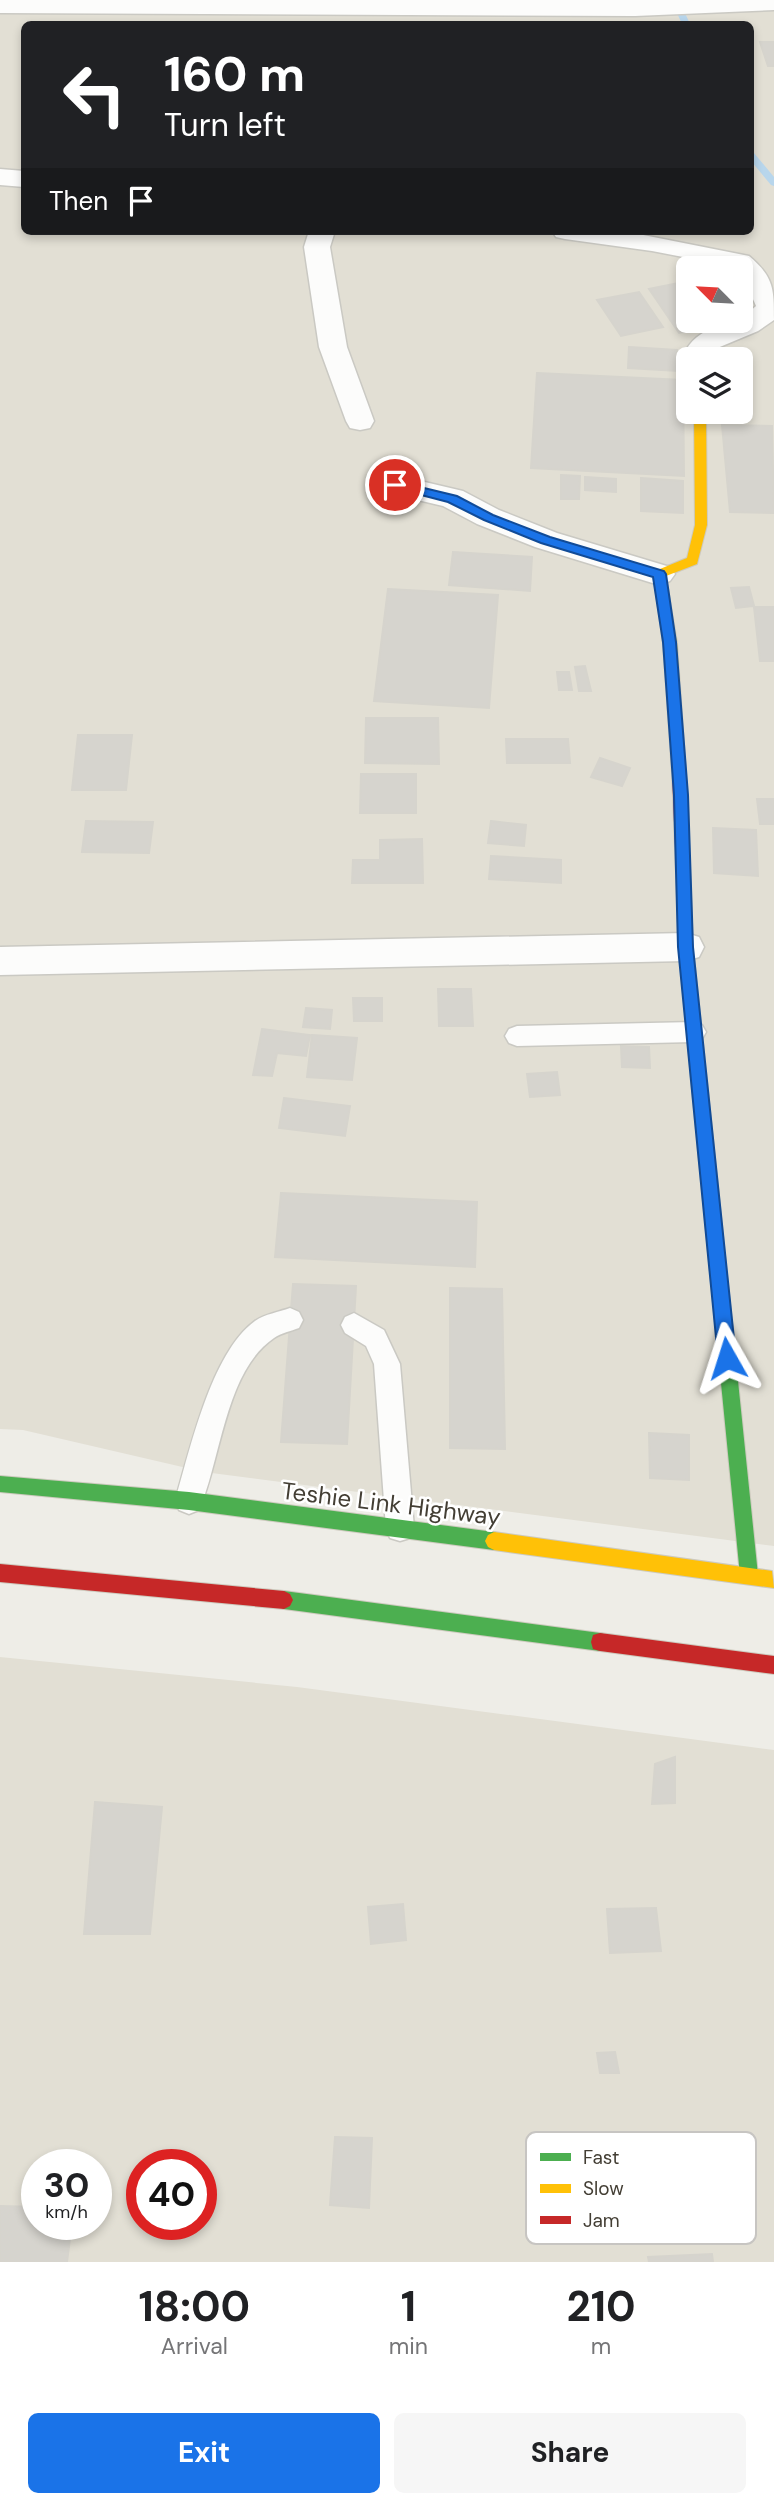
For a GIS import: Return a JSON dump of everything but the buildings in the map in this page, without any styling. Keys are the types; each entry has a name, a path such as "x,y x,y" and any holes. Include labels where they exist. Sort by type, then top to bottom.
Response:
{"street":[{"path":"0,6 519,8 559,11 774,3"},
{"path":"0,177 21,179"},
{"path":"321,235 317,247 333,347 360,421"},
{"path":"593,235 664,245 740,262 752,270 764,289 770,307 763,318 704,343 702,347"},
{"path":"395,485 452,499 488,517 546,540 659,574 693,561 701,524 701,424"},
{"path":"659,574 670,642 681,795 685,947 749,1575"},
{"path":"0,961 685,947"},
{"name":"Teshie Link Highway","path":"0,1484 190,1501 774,1580"},
{"path":"0,1573 272,1599 774,1665"}],"lane":[{"path":"517,1036 694,1032"},
{"path":"190,1501 220,1397 247,1346 265,1329 290,1320"},
{"path":"354,1325 375,1338 387,1364 400,1528"}],"shaded area":[{"path":"0,0 774,0 774,1546 204,1472 23,1430 0,1429"},
{"path":"0,1657 297,1687 774,1750 774,2262 0,2262"}],"waterway":[{"path":"675,0 685,21"},
{"path":"754,159 774,183"}],"traffic: fast":[{"path":"701,1100 749,1575"},
{"path":"0,1484 189,1501 494,1541"},
{"path":"284,1600 600,1642"}],"traffic: slow":[{"path":"679,773 670,643 659,574 693,561 701,525 700,424"},
{"path":"494,1541 772,1580"}],"traffic: jam":[{"path":"679,773 686,947 701,1100"},
{"path":"0,1573 284,1600"},
{"path":"600,1642 774,1665"}],"route":[{"path":"395,485 452,499 488,517 546,540 659,574 670,642 681,795 685,947 727,1358"}]}
